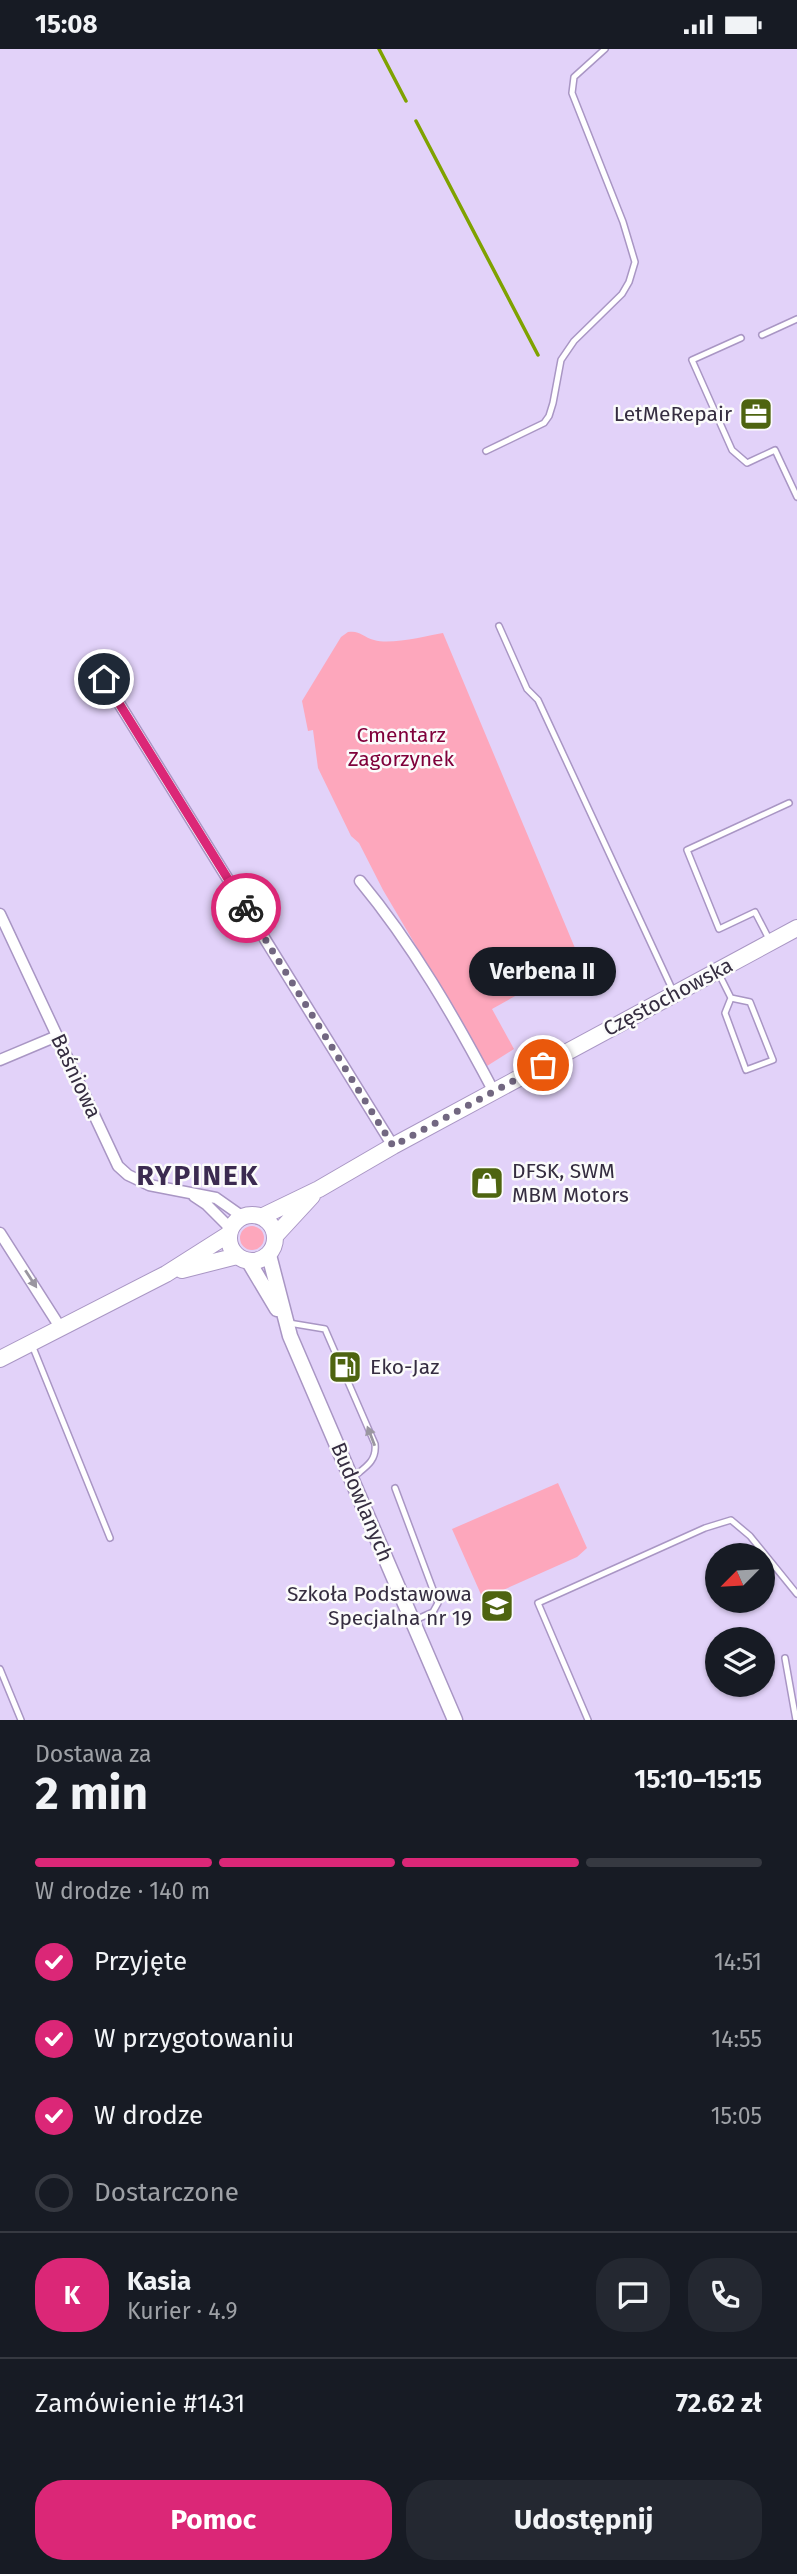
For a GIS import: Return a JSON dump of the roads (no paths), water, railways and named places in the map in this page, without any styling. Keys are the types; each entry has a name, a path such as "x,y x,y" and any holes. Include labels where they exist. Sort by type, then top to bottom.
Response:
{"main road":[{"name":"Częstochowska","path":"261,1217 319,1189 393,1146 797,928"},
{"name":"Częstochowska","path":"276,1235 319,1189"},
{"path":"0,1359 166,1273 230,1232 243,1217 261,1217 271,1224 276,1235 275,1246 269,1255 257,1262 243,1259 166,1273"},
{"path":"230,1232 230,1246 243,1259"}],"street":[{"path":"104,679 393,1146"},
{"path":"360,881 410,948 494,1092"},
{"name":"Baśniowa","path":"0,914 122,1171 149,1185 216,1198 243,1217"},
{"path":"0,1061 57,1036"},
{"name":"Baśniowa","path":"191,1194 206,1203 230,1232"},
{"path":"0,1233 60,1327"},
{"name":"Budowlanych","path":"269,1255 285,1322 456,1720"},
{"name":"Budowlanych","path":"243,1259 285,1322"}],"lane":[{"path":"486,451 544,423 553,403 561,360 574,341 622,293 634,271 635,262 623,222 572,93 574,77 605,49"},
{"path":"762,335 797,319"},
{"path":"741,338 692,360 736,457 747,463 775,450 797,497"},
{"path":"499,626 527,689 538,700 674,994"},
{"path":"771,941 755,912 719,929 687,850 789,803"},
{"path":"717,971 731,998 725,1013 746,1070 772,1060 750,1002 731,998"},
{"path":"285,1322 325,1329 366,1421 376,1453 373,1461 352,1478"},
{"path":"31,1342 110,1538"},
{"path":"395,1487 438,1604 433,1612 413,1621"},
{"path":"587,1720 538,1603 705,1528 731,1520 750,1536 797,1594"},
{"path":"785,1658 795,1702 796,1720"},
{"path":"0,1669 21,1720"}],"waterway":[{"path":"379,49 406,101"},
{"path":"416,121 538,355"}],"place":[{"name":"LetMeRepair","path":"756,414"},
{"name":"Verbena II","path":"543,1065"},
{"name":"DFSK, SWM MBM Motors","path":"487,1183"},
{"name":"Eko-Jaz","path":"345,1367"},
{"name":"Szkoła Podstawowa Specjalna nr 19","path":"497,1606"}],"district":[{"name":"RYPINEK","path":"198,1175"}],"park label":[{"name":"Cmentarz Zagorzynek","path":"401,747"}]}
